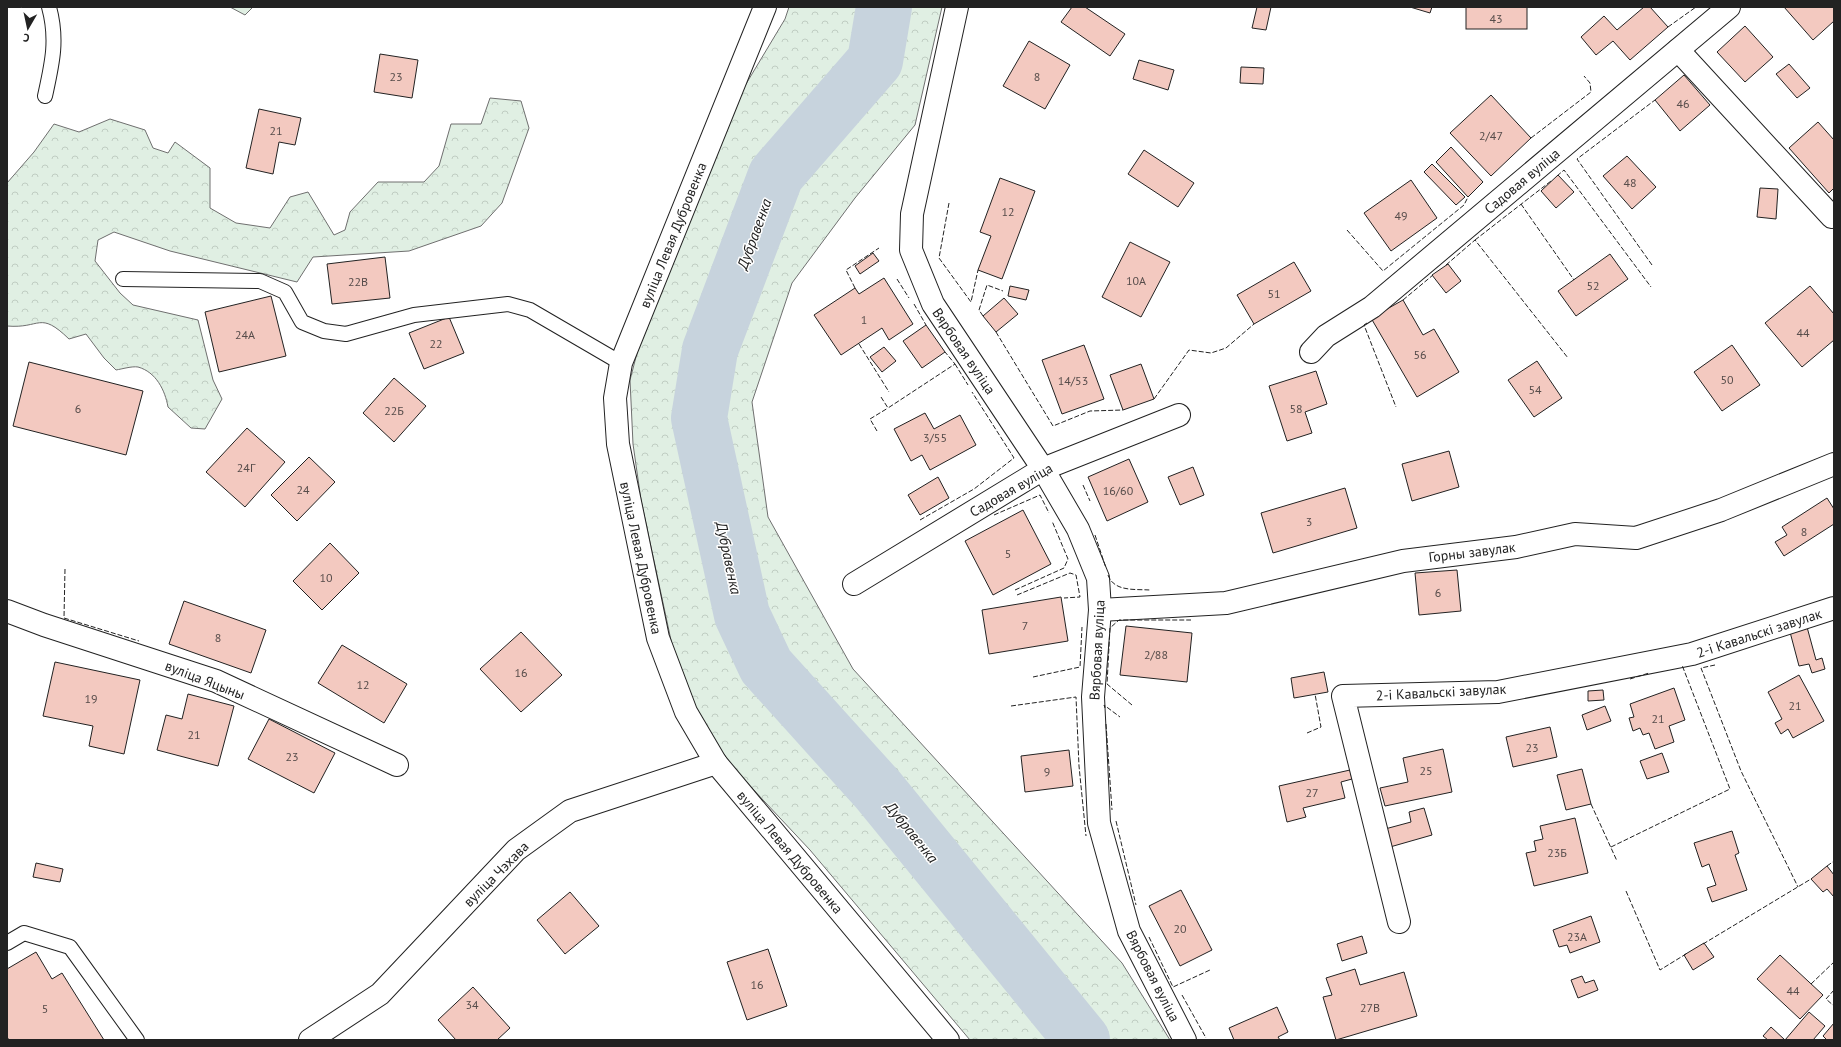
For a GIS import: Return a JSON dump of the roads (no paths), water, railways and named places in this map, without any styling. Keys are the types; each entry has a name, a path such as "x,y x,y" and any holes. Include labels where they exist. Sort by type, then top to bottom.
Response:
{"street":[{"name":"вуліца Левая Дубровенка","path":"765,7 621,363 616,398 618,444 658,638 686,712 716,763 948,1040"},
{"name":"Вярбовая вуліца","path":"957,7 912,214 911,250 933,304 1043,469 1078,530 1098,578 1100,610 1093,697 1099,823 1129,931 1185,1040"},
{"name":"Садовая вуліца","path":"1311,352 1326,336 1372,307 1729,7"},
{"path":"1678,50 1832,217 1834,216"},
{"name":"Садовая вуліца","path":"854,584 1043,469 1179,415"},
{"name":"Горны завулак","path":"1100,610 1226,604 1403,561 1516,547 1575,534 1636,538 1721,510 1834,464"},
{"name":"2-і Кавальскі завулак","path":"1399,922 1343,696 1498,692 1692,654 1834,608"},
{"name":"вуліца Яцыны","path":"7,611 44,625 216,681 397,765"},
{"name":"вуліца Чэхава","path":"310,1040 380,994 516,850 570,811 716,763"}],"lane":[{"path":"45,96 55,52 49,7"},
{"path":"123,279 260,281 285,292 302,322 324,331 346,334 414,315 508,304 530,310 621,363"},
{"path":"7,943 24,933 70,948 137,1040"}],"waterway":[{"name":"Дубравенка","path":"884,7 875,61 776,175 710,350 699,418 742,615 766,666 878,790 1082,1040"}]}
